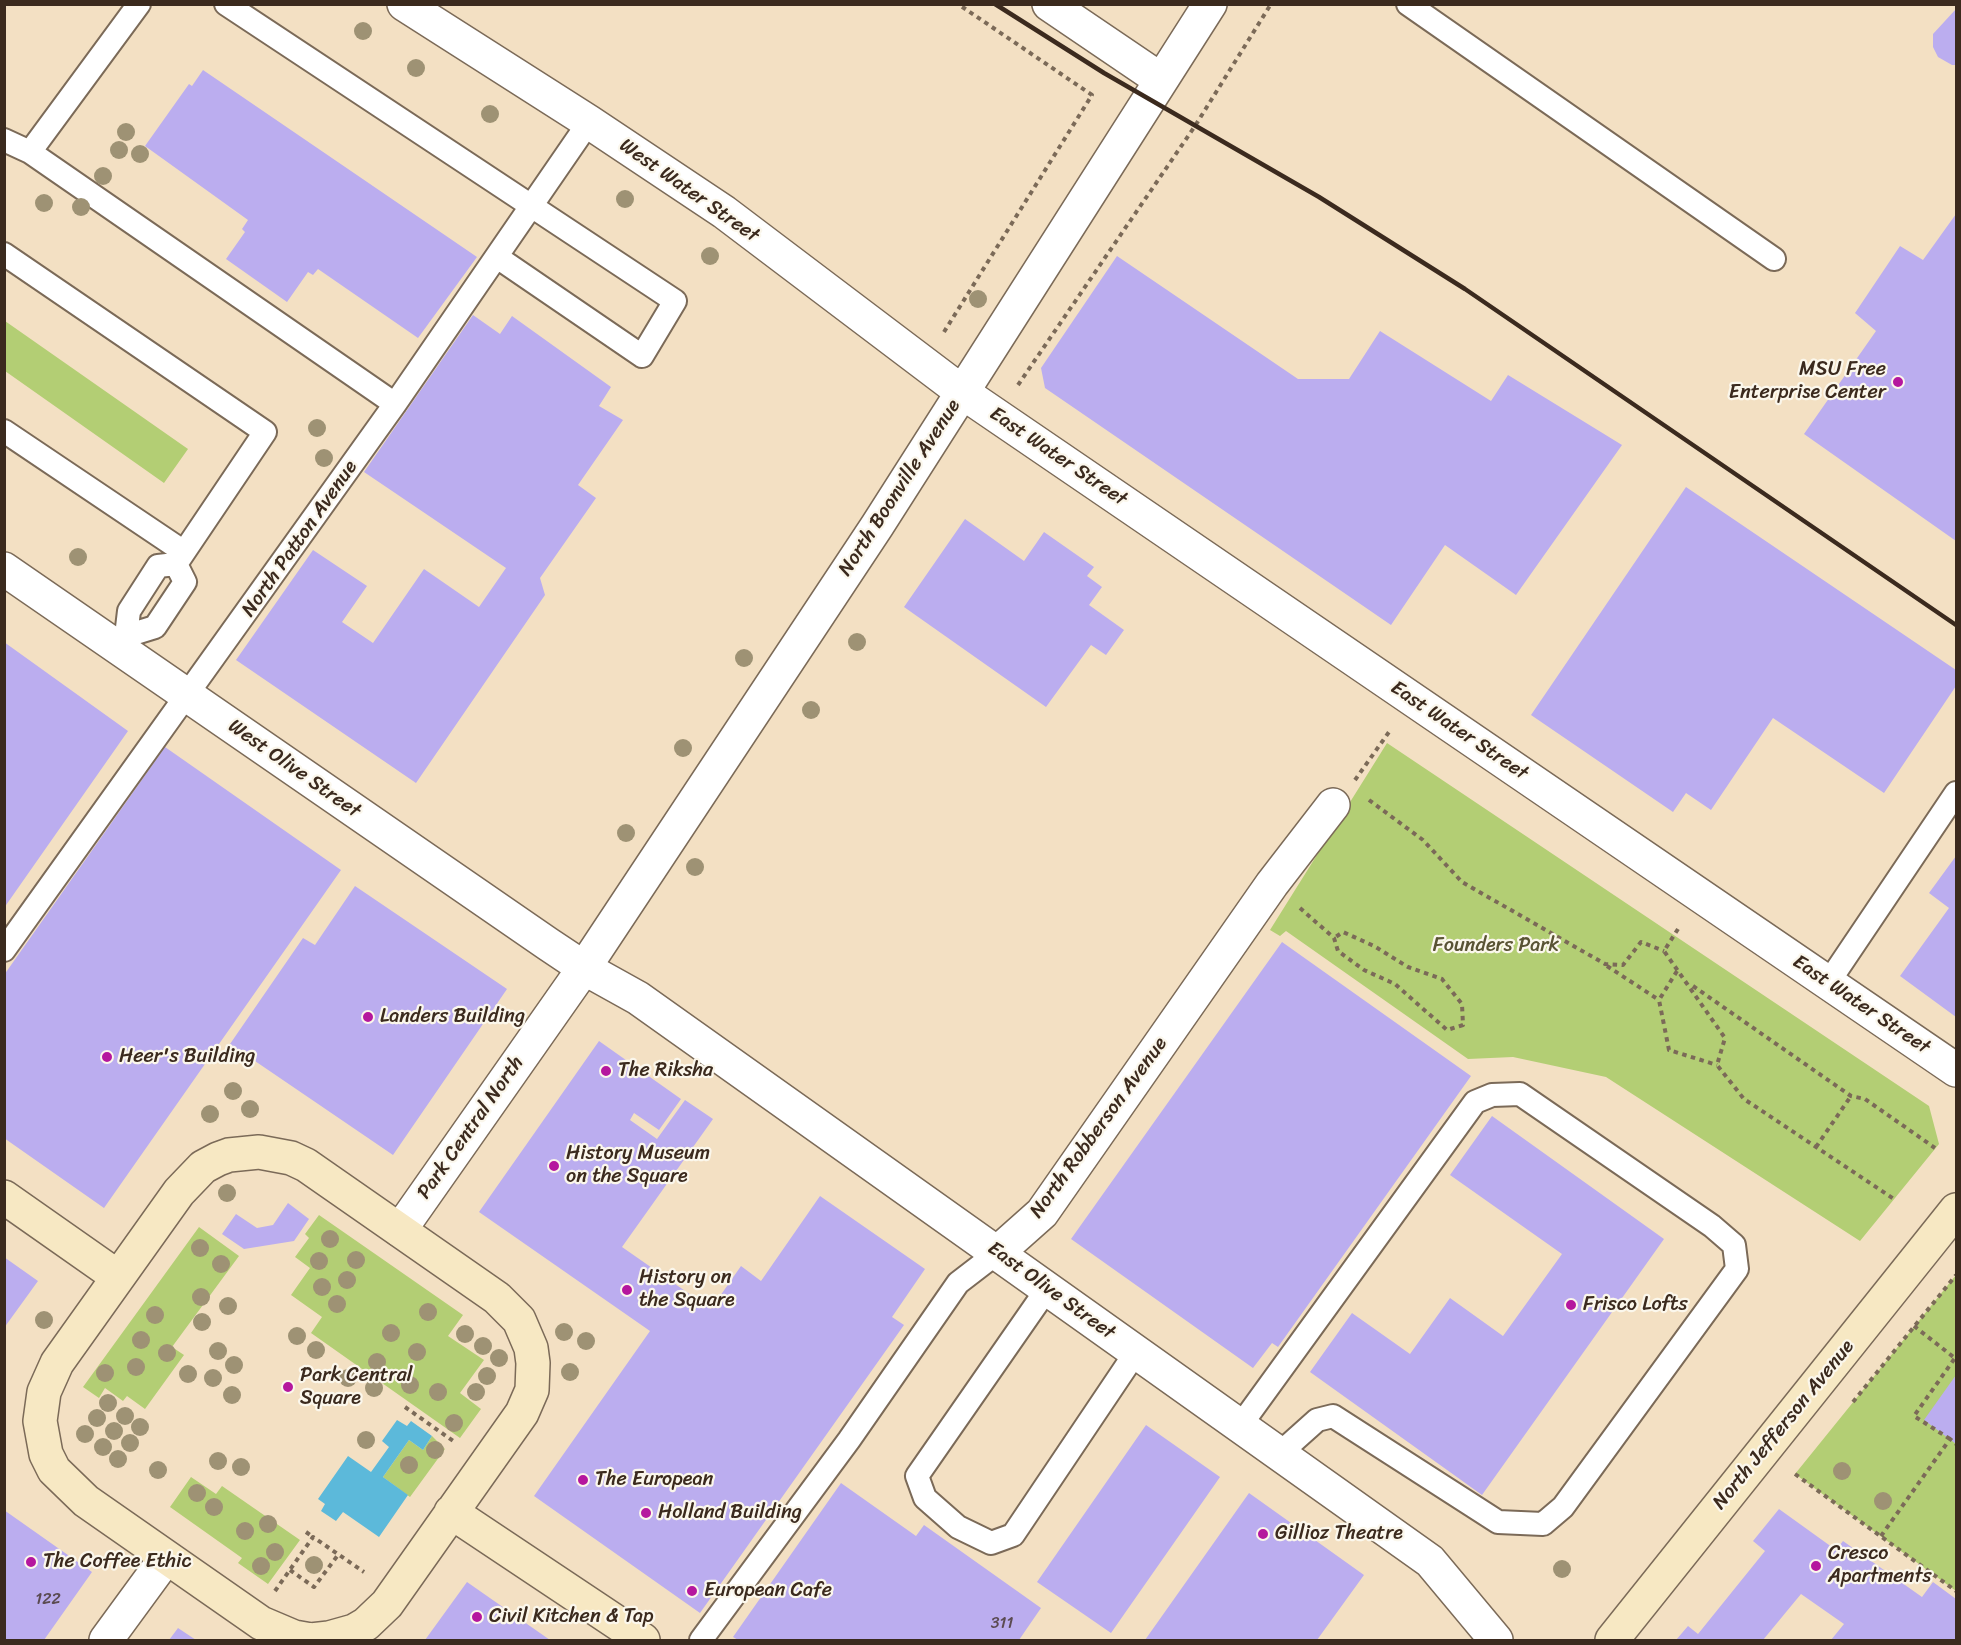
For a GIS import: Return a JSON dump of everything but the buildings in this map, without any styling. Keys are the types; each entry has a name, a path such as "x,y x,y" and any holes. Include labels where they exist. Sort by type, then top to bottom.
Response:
{"main road":[{"path":"259,1152 291,1158 306,1165 400,1230 509,1308 519,1320 531,1348 532,1390 522,1413 378,1614 354,1631 329,1638 311,1640 279,1632 261,1623 66,1485 46,1454 40,1421 44,1392 57,1363 118,1277 186,1185 204,1167 229,1155 259,1152"},
{"path":"4,1197 118,1277"},
{"name":"North Jefferson Avenue","path":"1612,1641 1956,1210"},
{"path":"451,1512 643,1641"}],"street":[{"name":"West Water Street","path":"404,4 589,122 724,212 962,392"},
{"path":"1049,4 1161,80"},
{"name":"North Boonville Avenue","path":"584,968 877,526 1210,4"},
{"name":"East Water Street","path":"962,392 1956,1070"},
{"name":"West Olive Street","path":"4,570 122,642 187,695 584,968"},
{"name":"North Robberson Avenue","path":"997,1252 1042,1213 1272,884 1333,805"},
{"name":"Park Central North","path":"400,1230 584,968"},
{"name":"East Olive Street","path":"584,968 638,998 1430,1561 1496,1641"},
{"path":"106,1641 166,1557"}],"lane":[{"path":"30,152 139,4"},
{"path":"226,4 675,301 642,356 497,257"},
{"path":"1408,4 1774,259"},
{"name":"North Patton Avenue","path":"4,950 395,404 589,122"},
{"path":"4,140 30,152 395,404"},
{"path":"4,254 265,432 180,558 158,566 129,610 122,642"},
{"path":"4,431 180,558 185,582 155,627 122,642"},
{"path":"1828,983 1956,794"},
{"path":"1240,1426 1475,1102 1492,1095 1520,1094 1712,1226 1734,1245 1737,1269 1563,1507 1543,1524 1498,1522 1333,1416 1317,1420 1279,1454"},
{"name":"North Robberson Avenue","path":"701,1641 849,1440 958,1282 997,1252"},
{"path":"1047,1289 917,1476 925,1498 958,1527 991,1543 1013,1535 1136,1352"}],"path":[{"path":"936,326 945,333 1092,95 958,4"},
{"path":"1017,386 1195,126 1271,4"},
{"path":"1367,763 1389,732"},
{"path":"1368,800 1423,840 1462,882 1605,964 1659,1000"},
{"path":"1272,884 1334,938 1338,951 1364,970 1395,984 1447,1030 1463,1025 1462,1004 1442,979 1408,967 1374,946 1343,932 1334,938"},
{"path":"1664,951 1678,930"},
{"path":"1605,964 1623,965 1641,942 1664,951 1725,1038 1717,1065"},
{"path":"1677,971 1659,1000 1669,1050 1717,1065 1744,1099 1894,1199"},
{"path":"1689,984 1851,1096 1865,1099 1935,1148"},
{"path":"1816,1147 1851,1096"},
{"path":"1914,1326 1956,1358 1914,1416 1956,1444"},
{"path":"405,1407 462,1447"},
{"path":"1881,1536 1950,1439"},
{"path":"1795,1474 1956,1591"},
{"path":"306,1532 364,1573"},
{"path":"279,1585 313,1537"},
{"path":"290,1570 314,1587 338,1554"}],"green space":[{"path":"5,321 188,449 164,483 5,371"},
{"name":"Founders Park","path":"1387,743 1929,1106 1939,1144 1860,1241 1606,1077 1513,1057 1468,1059 1286,931 1280,936 1270,930"},
{"path":"319,1215 463,1315 448,1336 484,1360 460,1393 481,1409 460,1438 311,1333 322,1317 291,1295 310,1268 295,1257 309,1238 305,1234"},
{"path":"199,1227 239,1256 172,1347 184,1355 145,1409 127,1396 123,1401 105,1388 99,1398 83,1387"},
{"path":"1956,1275 1956,1591 1795,1474"},
{"path":"432,1436 445,1449 410,1497 383,1477 409,1440 423,1450"},
{"path":"191,1477 216,1494 222,1486 300,1540 268,1584 238,1563 242,1558 170,1507"}],"water":[{"path":"397,1420 407,1426 411,1421 432,1436 423,1450 409,1440 383,1477 408,1495 379,1537 343,1512 336,1521 321,1511 325,1504 318,1499 348,1456 371,1472 389,1447 382,1441"}],"railway":[{"path":"995,4 1104,73 1319,197 1465,289 1956,625"}],"place":[{"name":"MSU Free Enterprise Center","path":"1898,382"},
{"name":"Landers Building","path":"368,1017"},
{"name":"Heer's Building","path":"107,1057"},
{"name":"The Riksha","path":"606,1071"},
{"name":"History Museum on the Square","path":"554,1166"},
{"name":"History on the Square","path":"627,1290"},
{"name":"Frisco Lofts","path":"1571,1305"},
{"name":"Park Central Square","path":"288,1387"},
{"name":"The European","path":"583,1480"},
{"name":"Holland Building","path":"646,1513"},
{"name":"Gillioz Theatre","path":"1263,1534"},
{"name":"The Coffee Ethic","path":"31,1562"},
{"name":"Cresco Apartments","path":"1816,1566"},
{"name":"European Cafe","path":"692,1591"},
{"name":"Civil Kitchen & Tap","path":"477,1617"}]}
